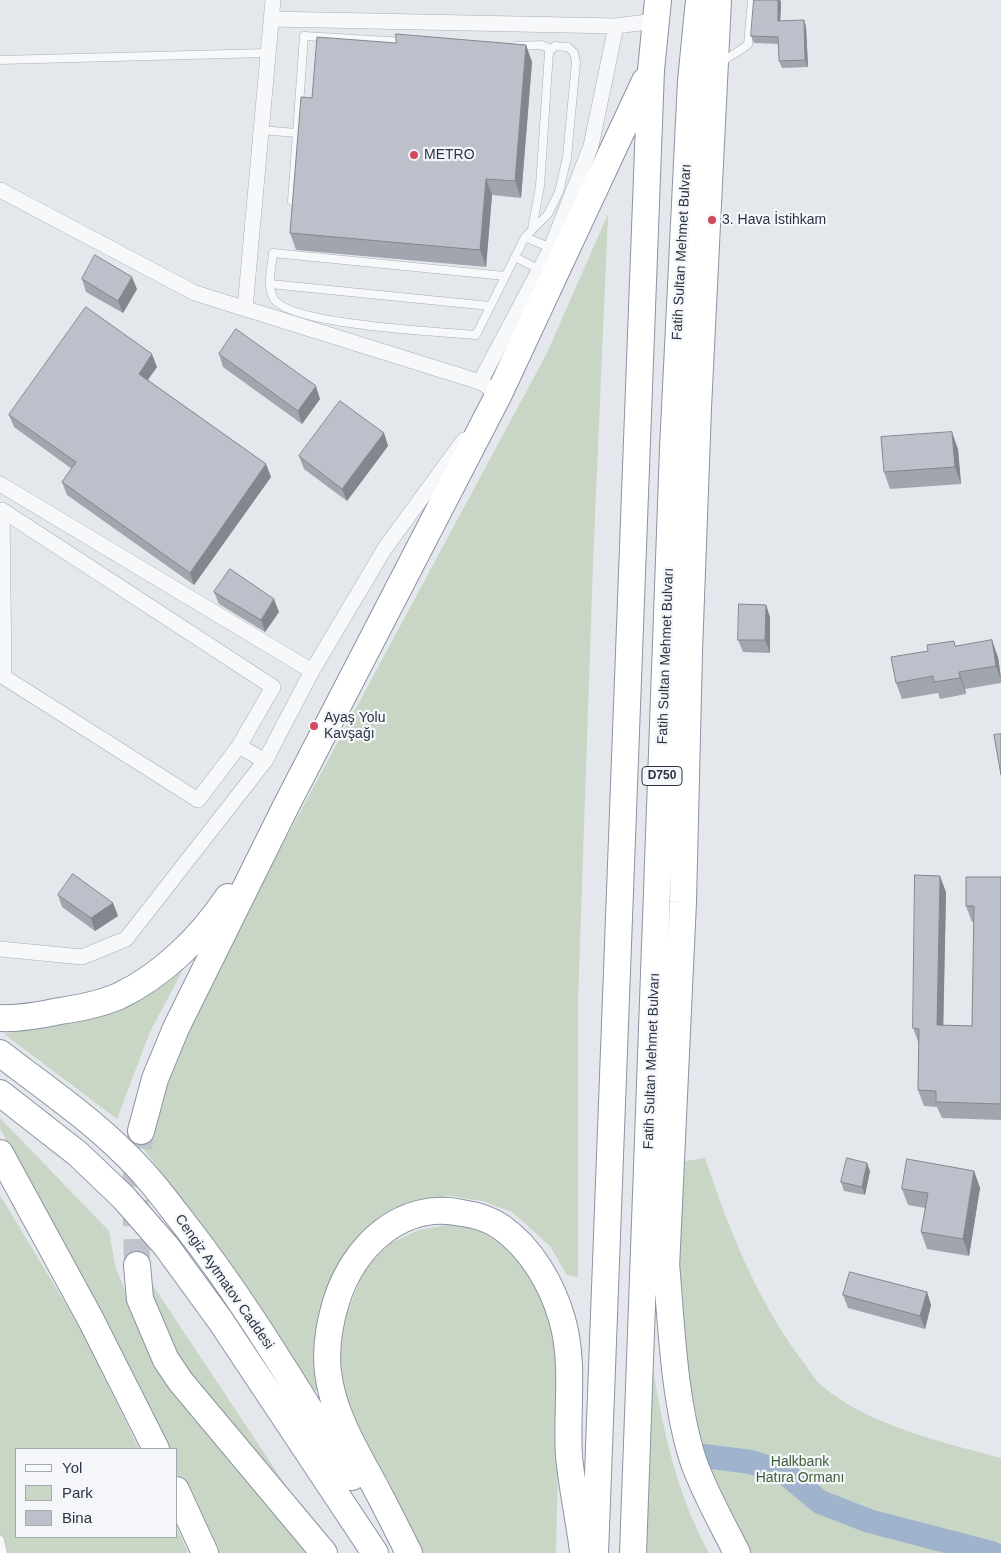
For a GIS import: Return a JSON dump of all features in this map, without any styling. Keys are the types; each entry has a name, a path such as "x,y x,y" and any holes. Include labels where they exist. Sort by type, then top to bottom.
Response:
{"highway":[{"name":"Fatih Sultan Mehmet Bulvarı","path":"633,1553 673,449 702,74 699,0"},
{"path":"666,1268 684,902 702,74 718,0"},
{"name":"D750","path":"595,1553 650,70 656,11"},
{"path":"141,1131 155,1079 176,1028 650,70"},
{"path":"0,1018 41,1015 83,1007 118,996 151,975 187,947 213,919 286,806"},
{"path":"653,1025 663,1099 661,1212 673,1340 685,1430 693,1461 737,1553"},
{"name":"Cengiz Aytmatov Caddesi","path":"0,1053 122,1150 170,1205 241,1302 401,1553"},
{"name":"Cengiz Aytmatov Caddesi","path":"0,1093 78,1154 124,1198 166,1246 220,1320 374,1553"},
{"path":"0,1153 91,1320 155,1448"},
{"path":"409,1553 341,1420 328,1377 327,1334 340,1289 358,1254 379,1234 399,1221 412,1215 437,1211 454,1211 479,1216 500,1226 533,1257 559,1311 567,1348 569,1456 584,1553"},
{"path":"136,1265 140,1299 166,1360 181,1382 324,1553"},
{"path":"178,1494 205,1553"}],"street":[{"path":"245,308 266,53 273,0"},
{"path":"271,19 616,26 656,11"},
{"path":"0,949 82,957 126,939 264,761 312,671 386,548 473,428 551,248 591,146 616,26"},
{"path":"0,190 195,293 491,389"},
{"path":"0,484 312,671"},
{"path":"2,510 273,686 239,746 198,800 4,677 2,510"},
{"path":"239,746 264,761"}],"lane":[{"path":"702,74 748,44 752,0"},
{"path":"292,201 304,36 416,42"},
{"path":"508,47 541,44 551,49"},
{"path":"505,276 273,253 270,284 274,299 282,307 362,327 476,335 525,236 548,214 563,181 567,157 575,57 568,47 555,46 551,49"},
{"path":"532,229 540,186 551,49"},
{"path":"0,60 266,53"},
{"path":"260,130 297,133"},
{"path":"525,236 551,248"},
{"path":"515,257 540,270"},
{"path":"270,284 490,306"},
{"path":"0,1540 3,1553"}],"green space":[{"path":"608,214 593,564 578,1002 578,1277 567,1275 550,1246 512,1212 482,1201 449,1196 412,1202 389,1213 363,1230 341,1260 320,1324 320,1388 310,1395 210,1238 143,1149 192,1013 547,353"},
{"path":"189,958 150,1032 117,1119 4,1034 74,1018"},
{"path":"0,1118 109,1231 115,1265 138,1325 312,1553 212,1553 178,1476 178,1448 164,1448 0,1128"},
{"name":"Halkbank Hatıra Ormanı","path":"705,1158 734,1237 757,1288 785,1336 819,1383 841,1400 884,1422 931,1439 1001,1458 1001,1553 746,1553 701,1448 693,1410 677,1263 678,1162"},
{"path":"0,1195 82,1331 139,1448 15,1448 15,1538 178,1538 178,1530 188,1553 0,1553"},
{"path":"453,1224 482,1232 510,1250 538,1284 555,1334 560,1368 556,1553 417,1553 340,1390 340,1331 365,1268 391,1243 419,1230"},
{"path":"144,1272 308,1519 183,1363 157,1317"},
{"path":"653,1369 673,1464 688,1509 709,1553 646,1553"}],"building":[{"path":"754,0 778,0 778,21 804,20 805,60 779,61 778,37 751,36"},
{"name":"METRO","path":"396,34 526,45 515,181 486,179 480,250 290,233 301,97 312,98 317,37 396,43"},
{"path":"95,255 132,277 118,301 82,279"},
{"path":"86,307 152,354 139,374 266,464 190,573 62,482 76,462 9,415"},
{"path":"236,329 316,386 298,411 219,354"},
{"path":"340,401 384,433 342,489 299,456"},
{"path":"952,432 955,467 884,472 881,437"},
{"path":"230,569 274,599 261,620 214,592"},
{"path":"739,604 766,605 765,640 738,640"},
{"path":"992,640 996,666 959,672 960,678 934,682 933,676 896,683 891,657 928,651 927,645 954,641 955,646"},
{"path":"1001,734 1001,775 994,735"},
{"path":"73,874 113,903 91,918 58,895"},
{"path":"915,875 940,876 937,1025 972,1026 974,906 966,906 966,877 1001,877 1001,1104 936,1102 936,1091 918,1090 919,1029 913,1028"},
{"path":"847,1158 867,1163 862,1187 841,1182"},
{"path":"907,1159 974,1171 963,1239 921,1232 928,1193 902,1189"},
{"path":"850,1272 927,1292 920,1316 843,1295"}],"waterway":[{"path":"704,1456 751,1462 785,1473 820,1502 869,1521 992,1553"}],"tunnel":[{"path":"137,1265 135,1183 141,1131"}],"place":[{"name":"METRO","path":"414,155"},
{"name":"3. Hava İstihkam","path":"712,220"},
{"name":"Ayaş Yolu Kavşağı","path":"314,726"}]}
